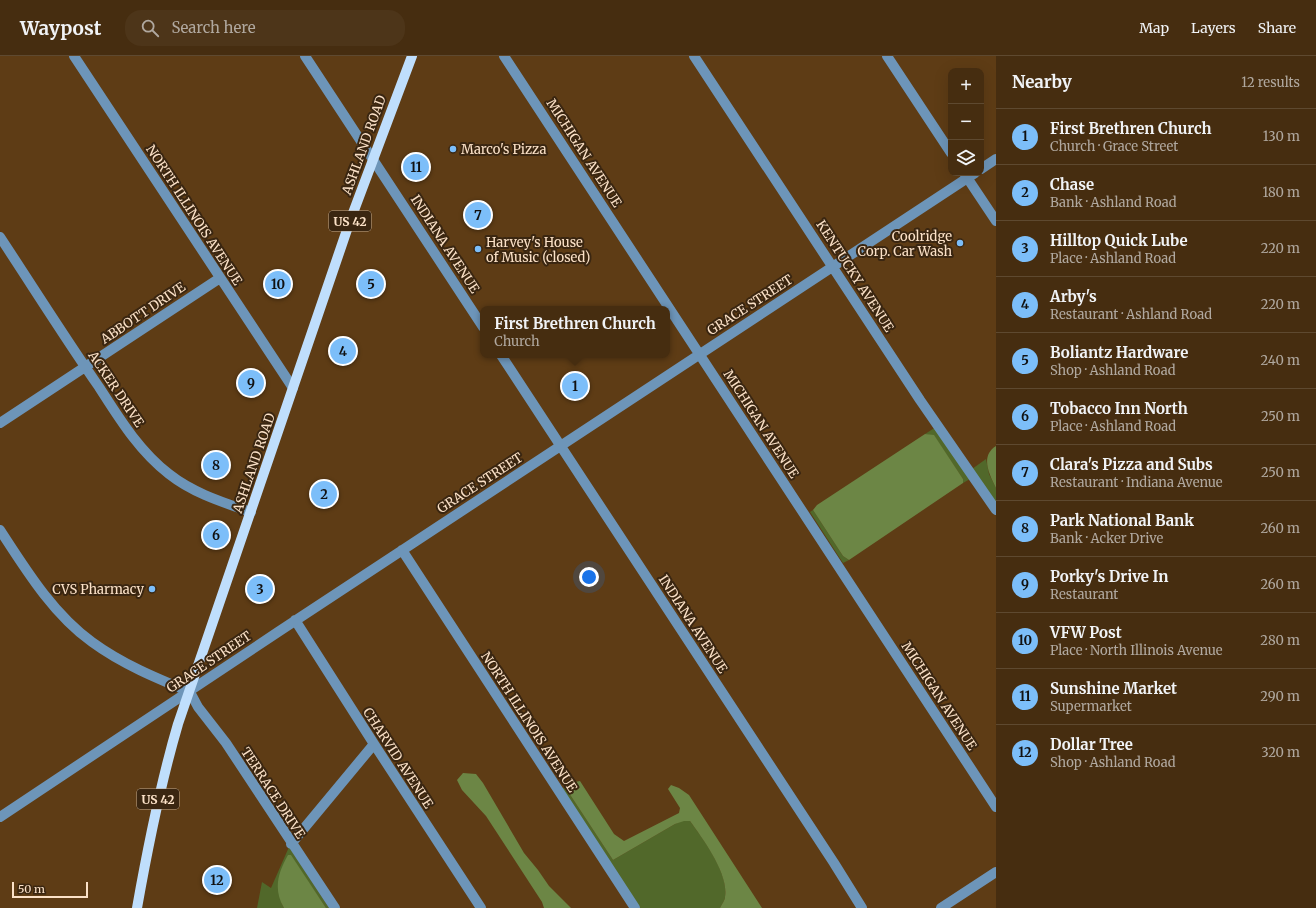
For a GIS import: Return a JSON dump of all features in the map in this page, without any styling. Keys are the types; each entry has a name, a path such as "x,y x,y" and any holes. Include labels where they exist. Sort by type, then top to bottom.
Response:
{"main road":[{"name":"ASHLAND ROAD","path":"137,908 161,785 178,724 345,236 412,56"}],"street":[{"name":"NORTH ILLINOIS AVENUE","path":"74,56 293,388"},
{"name":"INDIANA AVENUE","path":"305,56 480,322"},
{"name":"MICHIGAN AVENUE","path":"504,56 668,306"},
{"name":"KENTUCKY AVENUE","path":"694,56 920,400 996,510"},
{"path":"887,56 948,148"},
{"path":"984,167 996,159"},
{"name":"GRACE STREET","path":"1,815 190,692 295,620 561,446 968,176"},
{"path":"970,176 996,221"},
{"name":"ACKER DRIVE","path":"0,237 85,367 132,435 155,463 169,475 196,491 216,500 251,512"},
{"name":"ABBOTT DRIVE","path":"0,423 220,278"},
{"name":"MICHIGAN AVENUE","path":"670,308 996,808"},
{"name":"INDIANA AVENUE","path":"504,358 862,908"},
{"path":"0,530 40,590 80,632 116,658 139,670 190,692"},
{"name":"NORTH ILLINOIS AVENUE","path":"402,550 635,908"},
{"name":"CHARVID AVENUE","path":"295,620 481,908"},
{"name":"TERRACE DRIVE","path":"190,692 198,707 226,743 291,844 335,908"},
{"path":"291,844 374,744"},
{"path":"941,908 996,872"}],"green space":[{"path":"936,427 970,479 963,483 963,479 934,436 925,434"},
{"path":"925,434 934,435 963,479 963,483 849,560 843,556 813,510 817,505"},
{"path":"996,446 996,488 987,466 987,460 991,450"},
{"path":"986,459 989,474 996,488 996,504 972,469"},
{"path":"813,510 843,556 849,560 843,563 810,512"},
{"path":"463,773 476,774 483,783 524,853 549,886 571,908 544,908 542,902 486,816 462,790 457,780"},
{"path":"580,781 614,834 624,841 679,813 680,808 668,789 671,785 679,788 689,795 762,908 720,908 725,897 723,878 714,857 690,821 675,824 613,860 565,787 570,783"},
{"path":"565,787 613,860 675,824 684,820 690,821 714,857 723,878 725,897 720,908 640,908 562,789"},
{"path":"289,847 329,908 326,908 290,855 281,902 284,908 257,908 262,882 271,888"},
{"path":"288,855 291,855 326,908 284,908 279,894 278,881 279,875"}],"place":[{"name":"Marco's Pizza","path":"453,149"},
{"name":"Sunshine Market","path":"416,167"},
{"name":"Clara's Pizza and Subs","path":"478,215"},
{"name":"Coolridge Corp. Car Wash","path":"960,243"},
{"name":"Harvey's House of Music (closed)","path":"478,249"},
{"name":"VFW Post","path":"278,284"},
{"name":"Boliantz Hardware","path":"371,284"},
{"name":"Arby's","path":"343,351"},
{"name":"Porky's Drive In","path":"251,383"},
{"name":"First Brethren Church","path":"575,386"},
{"name":"Park National Bank","path":"216,465"},
{"name":"Chase","path":"324,494"},
{"name":"Tobacco Inn North","path":"216,535"},
{"name":"CVS Pharmacy","path":"152,589"},
{"name":"Hilltop Quick Lube","path":"260,589"},
{"name":"Dollar Tree","path":"217,880"}]}
